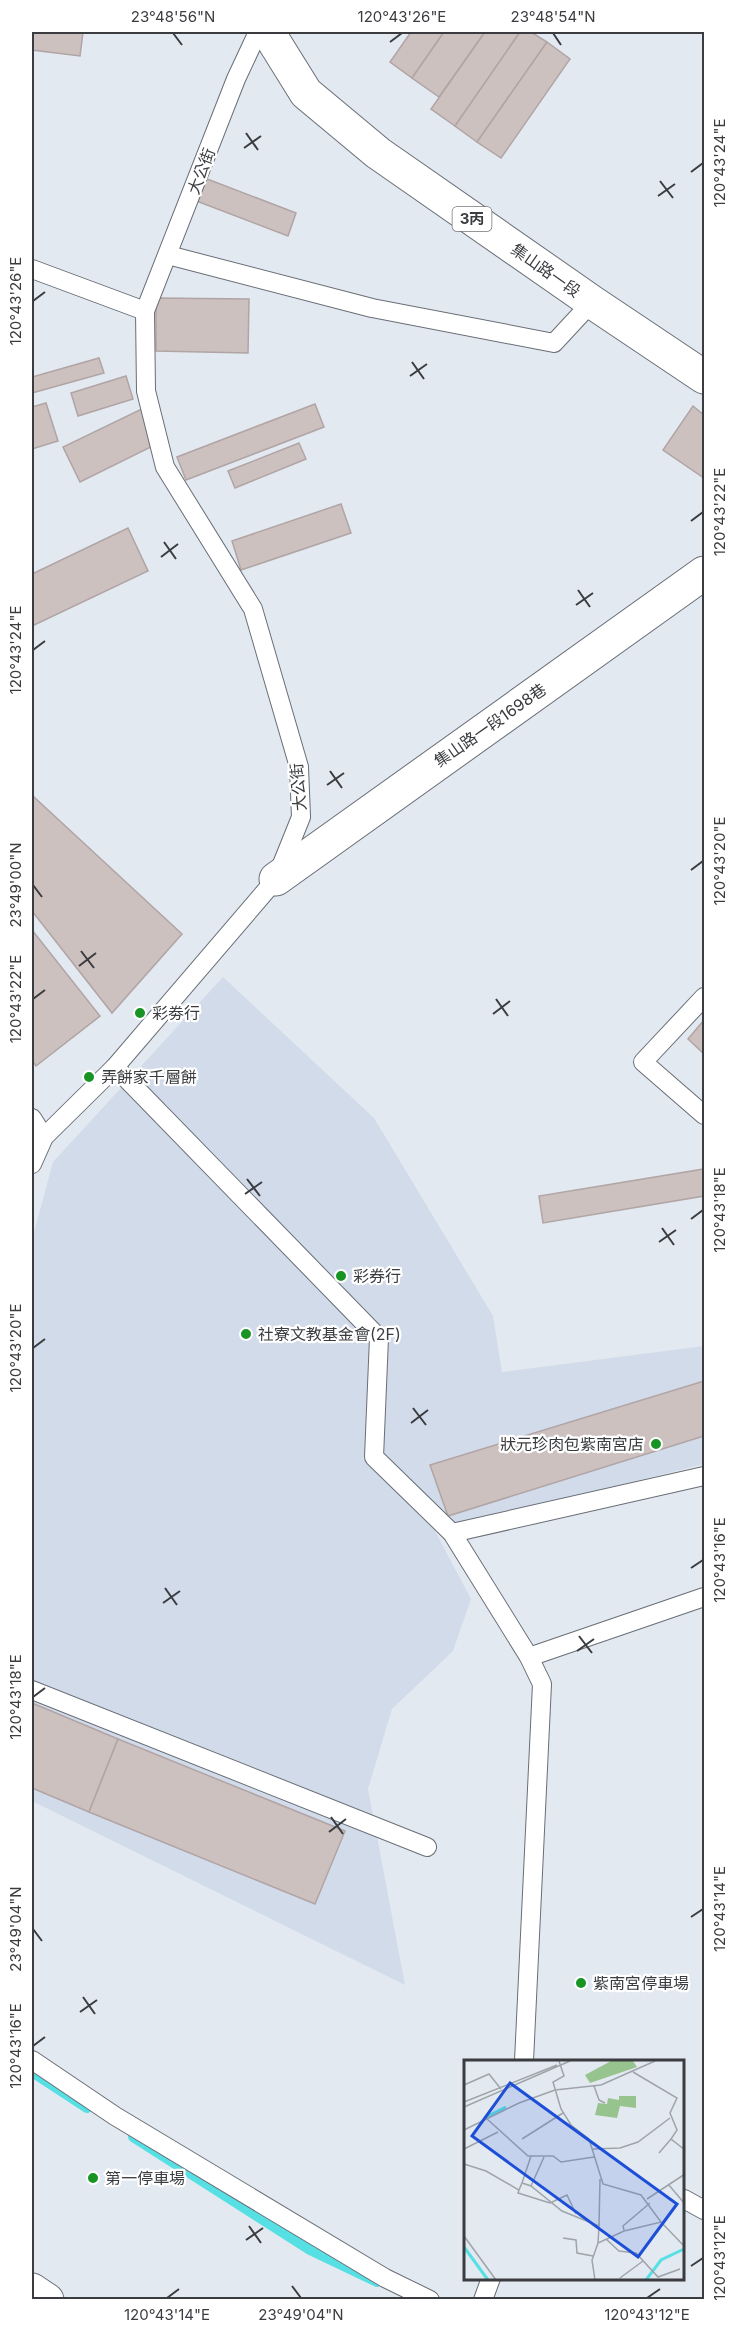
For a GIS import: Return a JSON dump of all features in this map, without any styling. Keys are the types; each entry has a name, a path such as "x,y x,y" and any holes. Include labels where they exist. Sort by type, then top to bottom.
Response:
{"main road":[{"name":"集山路一段","path":"268,32 306,93 378,153 592,302 705,377"},
{"name":"集山路一段1698巷","path":"276,879 705,573"},
{"path":"32,2290 47,2300"}],"lane":[{"name":"大公街","path":"32,1164 44,1137 115,1067 276,879 301,817 299,767 253,609 165,467 146,390 145,311 236,79 258,32"},
{"path":"168,255 372,308 554,343 592,302"},
{"path":"32,269 145,311"},
{"path":"705,997 643,1062 705,1115"},
{"path":"115,1067 379,1338 374,1457 452,1533 529,1657 542,1684 524,2060"},
{"path":"32,1118 44,1137"},
{"path":"452,1533 705,1476"},
{"path":"529,1657 705,1598"},
{"path":"32,1690 427,1847"},
{"path":"32,2060 115,2116 385,2277 430,2300"},
{"path":"685,2200 705,2210"},
{"path":"483,2300 490,2280"}],"shaded area":[{"path":"223,977 374,1118 493,1316 502,1372 704,1346 704,1464 435,1531 471,1599 453,1651 392,1709 368,1789 405,1985 32,1801 32,1240 53,1162"}],"building":[{"path":"32,32 83,32 80,56 32,50"},
{"path":"411,32 444,32 412,78 390,62"},
{"path":"444,32 485,32 439,97 412,78"},
{"path":"485,32 520,32 455,126 431,109"},
{"path":"520,32 531,32 547,42 477,142 455,126"},
{"path":"547,42 570,59 501,158 477,142"},
{"path":"202,177 296,213 288,236 194,200"},
{"path":"156,298 249,299 248,353 156,351"},
{"path":"99,358 104,373 32,393 32,377"},
{"path":"126,376 133,399 78,416 71,393"},
{"path":"46,403 58,441 32,449 32,407"},
{"path":"315,404 324,427 186,480 177,457"},
{"path":"148,406 165,440 80,482 63,447"},
{"path":"693,406 704,415 704,478 663,450"},
{"path":"299,443 306,459 235,488 228,471"},
{"path":"341,504 351,533 241,570 232,541"},
{"path":"128,528 148,571 32,626 32,574"},
{"path":"34,797 182,934 112,1013 32,911 32,800"},
{"path":"32,930 100,1016 36,1066 32,1060"},
{"path":"704,1020 704,1054 688,1039"},
{"path":"704,1169 704,1196 543,1223 539,1196"},
{"path":"704,1381 704,1436 448,1516 430,1465"},
{"path":"32,1703 118,1739 89,1812 32,1788"},
{"path":"118,1739 345,1831 315,1904 89,1812"}],"waterway":[{"path":"32,2072 87,2108"},
{"path":"133,2137 310,2250 377,2282"}],"place":[{"name":"彩劵行","path":"140,1013"},
{"name":"弄餅家千層餅","path":"89,1077"},
{"name":"彩券行","path":"341,1276"},
{"name":"社寮文教基金會(2F)","path":"246,1334"},
{"name":"狀元珍肉包紫南宮店","path":"656,1444"},
{"name":"紫南宮停車場","path":"581,1983"},
{"name":"第一停車場","path":"93,2178"}]}
